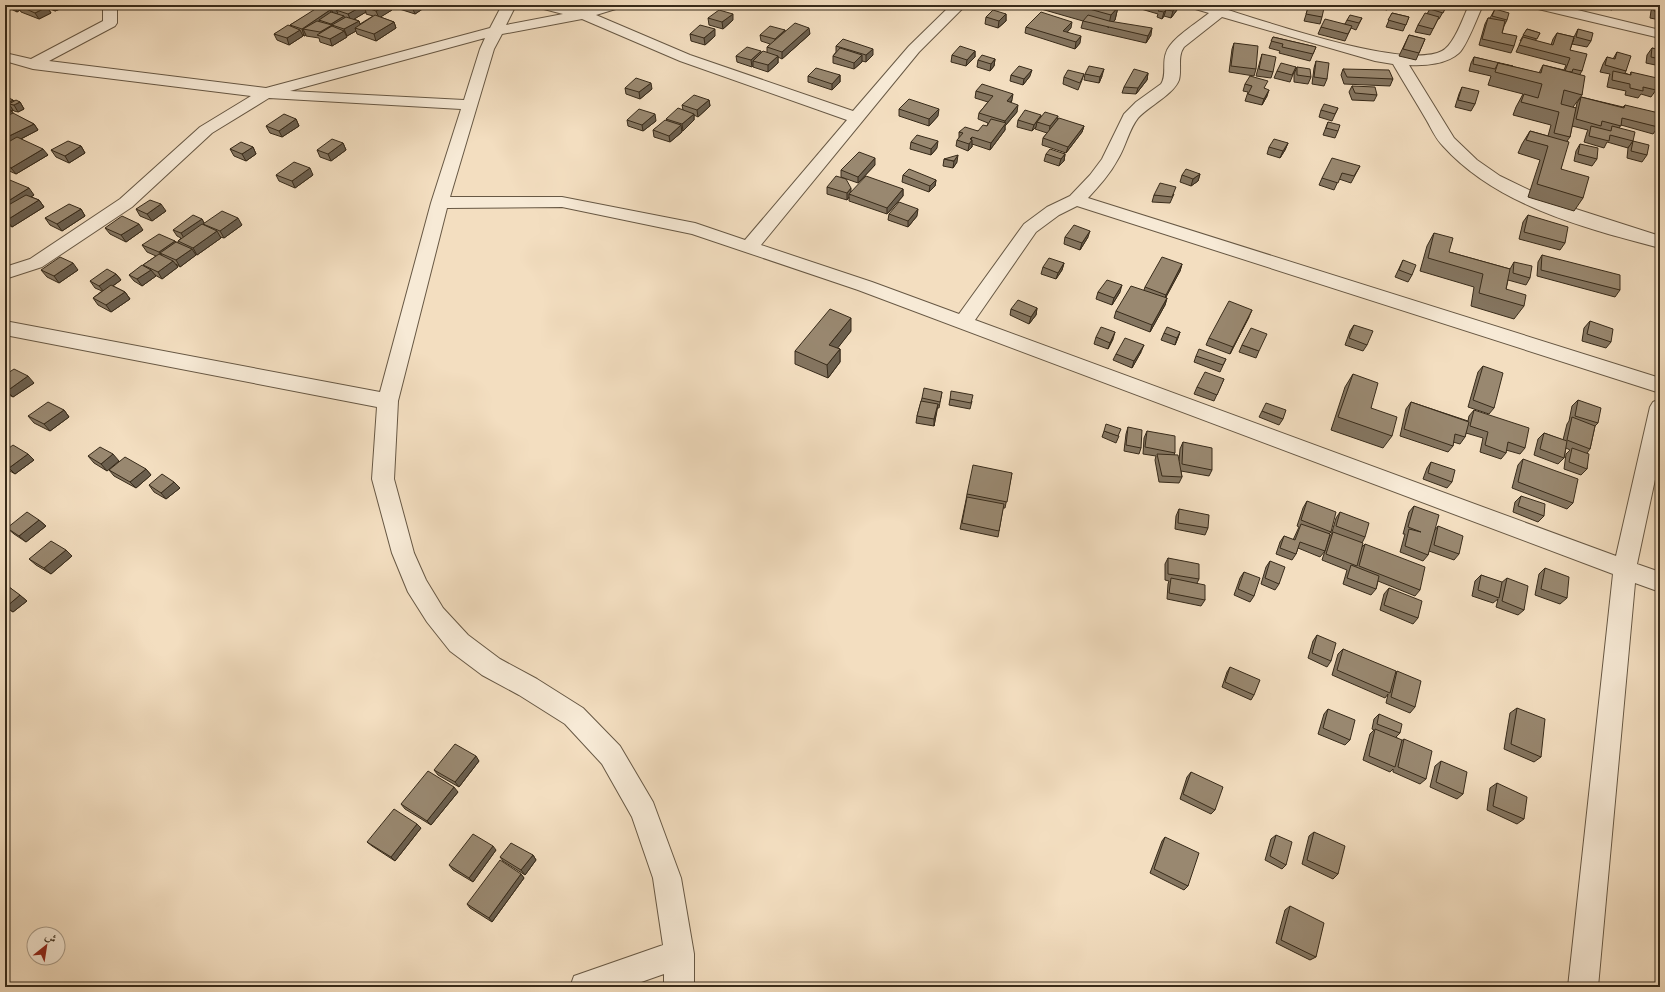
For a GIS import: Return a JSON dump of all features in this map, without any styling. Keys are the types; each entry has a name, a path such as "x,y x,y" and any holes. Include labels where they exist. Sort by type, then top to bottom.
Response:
{"street":[{"path":"33,64 110,23 110,5"},
{"path":"509,5 487,49 440,203 388,401 383,479 403,554 416,585 435,615 459,643 491,667 528,687 574,716 611,755 644,811 667,878 679,954 680,987"},
{"path":"544,5 583,14 685,58 857,118"},
{"path":"5,273 36,263 126,203 206,130 267,93 496,31 583,14 614,5"},
{"path":"750,246 914,49 959,5"},
{"path":"1197,5 1306,38 1380,58 1399,61 1432,59 1446,55 1455,49 1476,5"},
{"path":"1539,5 1660,34"},
{"path":"963,322 1030,228 1052,211 1076,200 1096,179 1110,159 1130,117 1142,105 1166,87 1170,80 1173,53 1179,44 1220,12"},
{"path":"5,57 33,64 289,96 470,105"},
{"path":"1399,61 1449,143 1468,161 1494,179 1534,201 1578,218 1660,242"},
{"path":"1076,200 1660,386"},
{"path":"440,203 562,202 695,229 750,246 963,322 1660,582"},
{"path":"5,328 388,401"},
{"path":"1583,987 1625,568 1660,407"},
{"path":"585,987 679,954"}],"building":[{"path":"17,5 43,5 47,7 35,13"},
{"path":"322,5 338,5 331,9"},
{"path":"344,5 364,5 348,14 336,10"},
{"path":"368,5 387,5 376,11 364,7"},
{"path":"405,5 416,5 412,7"},
{"path":"1075,5 1111,5 1118,7 1111,15"},
{"path":"1151,5 1178,5 1173,11 1166,10 1164,12 1158,11 1161,8"},
{"path":"1309,5 1324,8 1322,17 1306,14"},
{"path":"1432,5 1447,5 1443,13 1430,9"},
{"path":"1655,5 1660,5 1660,12 1654,11"},
{"path":"320,6 330,10 302,29 290,25"},
{"path":"1495,9 1509,13 1507,20 1492,16"},
{"path":"719,10 733,14 722,22 708,18"},
{"path":"993,10 1006,14 999,21 986,17"},
{"path":"331,12 344,16 331,24 319,20"},
{"path":"1041,12 1072,22 1063,31 1081,36 1076,42 1026,27"},
{"path":"1392,13 1409,17 1406,25 1388,20"},
{"path":"1425,13 1439,17 1433,29 1418,25"},
{"path":"375,15 394,22 374,34 355,28"},
{"path":"1088,15 1109,21 1152,28 1148,36 1083,21"},
{"path":"1350,15 1362,18 1359,23 1347,20"},
{"path":"346,17 359,21 344,29 332,25"},
{"path":"1488,18 1505,21 1502,33 1517,36 1514,46 1482,39"},
{"path":"1325,19 1352,26 1348,34 1321,27"},
{"path":"317,21 332,25 320,32 303,29"},
{"path":"795,23 809,28 782,52 767,47"},
{"path":"288,25 300,30 287,38 274,34"},
{"path":"700,25 715,29 704,38 690,34"},
{"path":"332,26 344,31 330,39 317,35"},
{"path":"770,26 785,30 775,39 760,35"},
{"path":"1527,29 1540,33 1537,39 1523,35"},
{"path":"1578,29 1593,33 1591,41 1576,37"},
{"path":"1557,33 1574,37 1570,50 1587,54 1582,71 1573,69 1572,72 1565,71 1570,58 1519,45 1523,37 1553,45"},
{"path":"1409,35 1425,39 1419,53 1403,49"},
{"path":"1273,37 1316,47 1313,54 1282,47 1283,44 1271,41"},
{"path":"843,39 873,49 866,55 836,46"},
{"path":"1234,43 1258,46 1256,69 1231,66"},
{"path":"960,46 975,51 967,60 952,55"},
{"path":"747,47 761,51 751,60 736,56"},
{"path":"840,48 862,55 854,63 833,56"},
{"path":"1652,48 1660,50 1660,59 1651,57"},
{"path":"763,51 778,56 768,65 753,61"},
{"path":"1617,52 1631,56 1626,71 1605,65 1607,57 1615,59"},
{"path":"1262,54 1276,57 1273,72 1259,69"},
{"path":"982,55 995,59 991,64 978,60"},
{"path":"1474,57 1513,66 1498,63 1495,69 1473,64"},
{"path":"1316,61 1329,63 1327,79 1314,77"},
{"path":"1281,63 1296,67 1292,75 1277,71"},
{"path":"1498,63 1541,73 1543,65 1585,76 1582,95 1564,90 1561,104 1576,108 1570,137 1554,133 1559,112 1521,102 1524,94 1538,98 1542,84 1495,72"},
{"path":"1019,66 1032,70 1024,79 1011,75"},
{"path":"1089,66 1104,69 1100,77 1085,74"},
{"path":"1297,67 1310,69 1311,77 1297,75"},
{"path":"816,68 840,75 832,84 808,76"},
{"path":"1134,69 1148,73 1138,88 1124,87"},
{"path":"1343,69 1389,70 1393,79 1347,77"},
{"path":"1068,70 1084,74 1080,83 1064,77"},
{"path":"1613,71 1631,75 1631,72 1657,78 1656,90 1643,87 1643,91 1630,88 1630,84 1612,80"},
{"path":"1250,76 1268,81 1264,88 1269,90 1264,99 1248,94 1252,86 1245,84"},
{"path":"636,78 651,83 639,92 625,88"},
{"path":"982,84 1013,94 1007,101 1018,105 1005,121 979,113 993,96 976,91"},
{"path":"1352,86 1375,87 1377,95 1355,93"},
{"path":"1462,87 1479,91 1475,104 1458,100"},
{"path":"694,95 709,100 697,110 682,105"},
{"path":"7,97 13,100 5,104 5,99"},
{"path":"1581,97 1624,108 1625,105 1659,113 1658,127 1622,118 1621,126 1602,121 1601,126 1576,119"},
{"path":"909,99 939,109 929,119 899,109"},
{"path":"16,100 20,102 14,105 9,104"},
{"path":"1324,104 1338,108 1335,114 1321,110"},
{"path":"5,108 12,111 5,115"},
{"path":"678,108 694,114 682,124 666,119"},
{"path":"639,109 655,114 642,125 627,120"},
{"path":"1025,110 1041,115 1034,125 1018,120"},
{"path":"1045,112 1058,116 1050,126 1037,122"},
{"path":"13,113 34,124 5,138 5,117"},
{"path":"284,114 296,119 279,131 266,126"},
{"path":"1059,118 1084,126 1068,147 1043,138"},
{"path":"991,119 1006,123 991,143 972,137 969,144 957,140 963,133 959,132 965,127 978,131 983,125 987,126"},
{"path":"665,120 681,125 669,136 653,130"},
{"path":"1328,122 1340,125 1338,131 1326,128"},
{"path":"1591,126 1611,131 1612,126 1635,132 1633,141 1610,135 1609,141 1589,136"},
{"path":"1530,131 1569,142 1561,169 1589,177 1583,198 1537,184 1548,146 1526,140"},
{"path":"917,135 938,141 931,149 911,142"},
{"path":"17,137 43,149 11,168 5,165 5,144"},
{"path":"332,139 343,143 328,154 317,150"},
{"path":"1274,139 1288,143 1283,151 1269,147"},
{"path":"68,141 81,146 65,156 51,150"},
{"path":"1633,141 1649,145 1647,155 1631,151"},
{"path":"241,142 253,147 242,154 230,149"},
{"path":"1580,144 1598,148 1597,159 1578,154"},
{"path":"1050,149 1065,154 1061,159 1046,154"},
{"path":"859,152 875,158 858,177 841,170"},
{"path":"958,155 954,161 944,159"},
{"path":"1332,158 1360,166 1354,176 1342,173 1338,183 1322,178"},
{"path":"294,162 310,168 292,181 276,175"},
{"path":"909,169 936,180 930,186 903,175"},
{"path":"1186,169 1200,174 1193,179 1182,175"},
{"path":"836,176 846,179 851,188 847,193 827,187"},
{"path":"866,176 903,189 887,208 849,194"},
{"path":"5,178 29,188 5,203"},
{"path":"1160,183 1176,187 1172,197 1154,195"},
{"path":"26,195 39,200 7,220 5,219 5,207"},
{"path":"150,200 161,204 147,214 136,209"},
{"path":"899,202 918,209 908,221 889,214"},
{"path":"69,204 81,209 57,224 45,218"},
{"path":"222,211 238,218 220,231 203,224"},
{"path":"193,215 202,219 181,233 173,230"},
{"path":"1528,215 1568,227 1565,243 1524,232"},
{"path":"122,216 139,224 121,235 105,228"},
{"path":"202,224 217,231 193,248 178,241"},
{"path":"1074,225 1090,231 1082,243 1065,237"},
{"path":"1434,233 1453,238 1449,252 1510,269 1506,289 1526,295 1524,306 1479,293 1483,274 1428,258"},
{"path":"159,234 175,241 159,252 142,245"},
{"path":"176,242 192,249 176,260 160,253"},
{"path":"159,254 173,261 158,272 143,265"},
{"path":"1542,255 1620,275 1620,290 1541,270"},
{"path":"60,257 73,263 54,276 41,270"},
{"path":"1162,257 1182,264 1166,295 1145,287"},
{"path":"1049,258 1064,263 1058,273 1043,267"},
{"path":"1403,260 1416,265 1412,275 1399,270"},
{"path":"1514,262 1532,266 1530,278 1513,273"},
{"path":"142,265 151,270 137,279 129,275"},
{"path":"107,269 116,274 99,286 90,281"},
{"path":"1107,280 1122,285 1114,298 1098,292"},
{"path":"111,285 125,292 106,305 93,298"},
{"path":"1131,286 1167,298 1152,325 1116,311"},
{"path":"1018,300 1037,308 1031,317 1011,309"},
{"path":"1229,301 1252,310 1233,347 1209,338"},
{"path":"830,309 851,318 829,345 840,349 827,365 795,351"},
{"path":"1590,321 1613,329 1611,342 1587,334"},
{"path":"1354,325 1373,331 1367,345 1349,338"},
{"path":"1101,327 1115,332 1110,343 1096,337"},
{"path":"1167,327 1180,332 1177,338 1164,333"},
{"path":"1251,328 1267,334 1259,351 1242,345"},
{"path":"1125,338 1144,345 1134,361 1116,354"},
{"path":"1199,349 1226,359 1223,365 1196,356"},
{"path":"1483,366 1503,373 1494,408 1473,400"},
{"path":"14,369 28,376 7,391 5,390 5,375"},
{"path":"1205,372 1224,379 1217,395 1197,387"},
{"path":"1353,374 1378,383 1371,408 1397,417 1392,436 1338,417"},
{"path":"924,388 942,392 940,402 922,398"},
{"path":"951,391 973,395 971,403 950,399"},
{"path":"1578,400 1601,408 1598,423 1575,416"},
{"path":"921,401 938,404 934,419 917,416"},
{"path":"48,402 64,410 44,424 28,416"},
{"path":"1411,402 1469,422 1465,437 1455,434 1453,446 1404,429"},
{"path":"1266,403 1286,410 1283,419 1262,411"},
{"path":"1474,410 1529,428 1525,448 1508,442 1506,453 1485,445 1488,432 1470,426"},
{"path":"1572,417 1595,426 1590,449 1567,440"},
{"path":"1106,424 1121,429 1118,436 1104,431"},
{"path":"1128,427 1142,430 1141,448 1126,445"},
{"path":"1147,431 1175,436 1175,453 1145,447"},
{"path":"1544,433 1567,441 1564,458 1540,449"},
{"path":"1183,442 1212,448 1212,470 1182,464"},
{"path":"13,445 28,454 9,468 5,466 5,451"},
{"path":"100,447 113,454 101,464 88,456"},
{"path":"1572,448 1589,454 1587,469 1569,462"},
{"path":"1157,454 1178,455 1182,477 1162,476"},
{"path":"125,457 146,469 130,482 109,470"},
{"path":"1523,459 1578,479 1573,503 1518,482"},
{"path":"1431,462 1455,470 1452,482 1428,473"},
{"path":"973,465 1012,473 1007,502 967,494"},
{"path":"162,474 174,482 161,493 149,485"},
{"path":"1521,496 1545,504 1544,516 1518,506"},
{"path":"967,497 1004,504 999,531 962,523"},
{"path":"1307,501 1336,512 1331,532 1301,520"},
{"path":"1414,506 1439,515 1428,555 1405,546 1409,529 1421,532 1408,527"},
{"path":"1179,509 1209,515 1208,528 1178,523"},
{"path":"27,512 39,520 19,536 7,528"},
{"path":"1340,512 1369,523 1365,537 1336,526"},
{"path":"1301,524 1330,534 1325,551 1300,542 1296,554 1280,548 1284,536 1295,540"},
{"path":"1438,526 1463,536 1459,554 1434,545"},
{"path":"1333,532 1363,543 1357,566 1326,554"},
{"path":"51,541 66,550 44,568 29,559"},
{"path":"1365,544 1425,567 1420,590 1359,566"},
{"path":"1168,558 1199,564 1199,579 1168,574"},
{"path":"1270,561 1285,567 1279,584 1265,578"},
{"path":"1351,565 1379,576 1376,589 1347,578"},
{"path":"1545,568 1569,577 1567,598 1541,589"},
{"path":"1244,572 1260,578 1254,596 1238,589"},
{"path":"1481,575 1502,582 1499,598 1478,590"},
{"path":"1171,578 1205,585 1205,600 1169,593"},
{"path":"1507,578 1528,586 1524,610 1502,601"},
{"path":"5,584 20,595 6,607 5,606"},
{"path":"1389,588 1422,601 1418,618 1384,605"},
{"path":"1317,635 1336,643 1331,661 1312,653"},
{"path":"1343,649 1396,671 1390,693 1337,670"},
{"path":"1230,667 1260,680 1254,695 1225,682"},
{"path":"1397,671 1421,681 1415,707 1391,697"},
{"path":"1517,708 1545,719 1541,757 1511,744"},
{"path":"1328,709 1355,720 1350,740 1323,728"},
{"path":"1379,714 1402,724 1400,733 1377,724"},
{"path":"1375,729 1402,740 1395,767 1369,756"},
{"path":"1404,739 1432,751 1426,779 1398,767"},
{"path":"455,744 476,756 455,782 434,770"},
{"path":"1441,761 1467,772 1463,794 1436,782"},
{"path":"428,771 454,787 427,821 401,804"},
{"path":"1191,772 1223,787 1215,810 1183,794"},
{"path":"1497,783 1527,797 1524,819 1493,806"},
{"path":"394,809 417,824 391,857 367,842"},
{"path":"1314,832 1345,846 1338,874 1307,860"},
{"path":"473,834 493,846 469,878 449,865"},
{"path":"1276,835 1292,842 1286,865 1270,856"},
{"path":"1165,837 1199,853 1188,886 1154,869"},
{"path":"511,843 533,855 521,870 500,857"},
{"path":"500,860 521,874 489,918 467,904"},
{"path":"1290,906 1324,923 1316,957 1281,940"}]}
